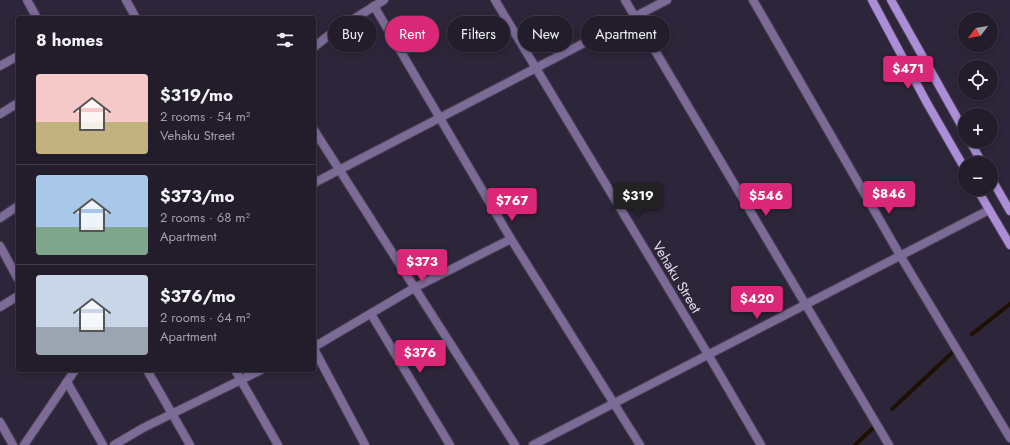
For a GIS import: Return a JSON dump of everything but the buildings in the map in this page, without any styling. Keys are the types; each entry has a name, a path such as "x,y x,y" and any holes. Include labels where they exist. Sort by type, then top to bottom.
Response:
{"main road":[{"path":"872,0 927,103 958,157"},
{"path":"891,0 958,120"},
{"path":"998,190 1010,211"},
{"path":"981,196 1010,245"}],"street":[{"path":"27,0 37,16"},
{"path":"126,0 135,16"},
{"path":"316,45 333,32 384,0"},
{"name":"Vehaku Street","path":"495,0 761,445"},
{"path":"626,0 635,16"},
{"path":"638,16 667,0"},
{"path":"753,0 901,257 1010,438"},
{"path":"374,6 438,118 511,239 640,445"},
{"path":"316,182 581,45"},
{"path":"657,52 889,445"},
{"path":"0,66 16,57"},
{"path":"0,114 16,104"},
{"path":"316,133 515,445"},
{"path":"0,218 16,207"},
{"path":"533,445 709,356 989,210"},
{"path":"316,347 414,288 511,239"},
{"path":"0,246 16,275"},
{"path":"0,307 16,297"},
{"path":"371,314 450,445"},
{"path":"316,352 365,445"},
{"path":"24,445 74,372"},
{"path":"148,372 190,445"},
{"path":"237,372 278,445"},
{"path":"114,445 143,428 173,415 257,372"},
{"path":"67,382 103,445"},
{"path":"0,422 13,445"}],"waterway":[{"path":"972,334 1010,304"},
{"path":"892,409 954,351"},
{"path":"855,445 874,427"}]}
